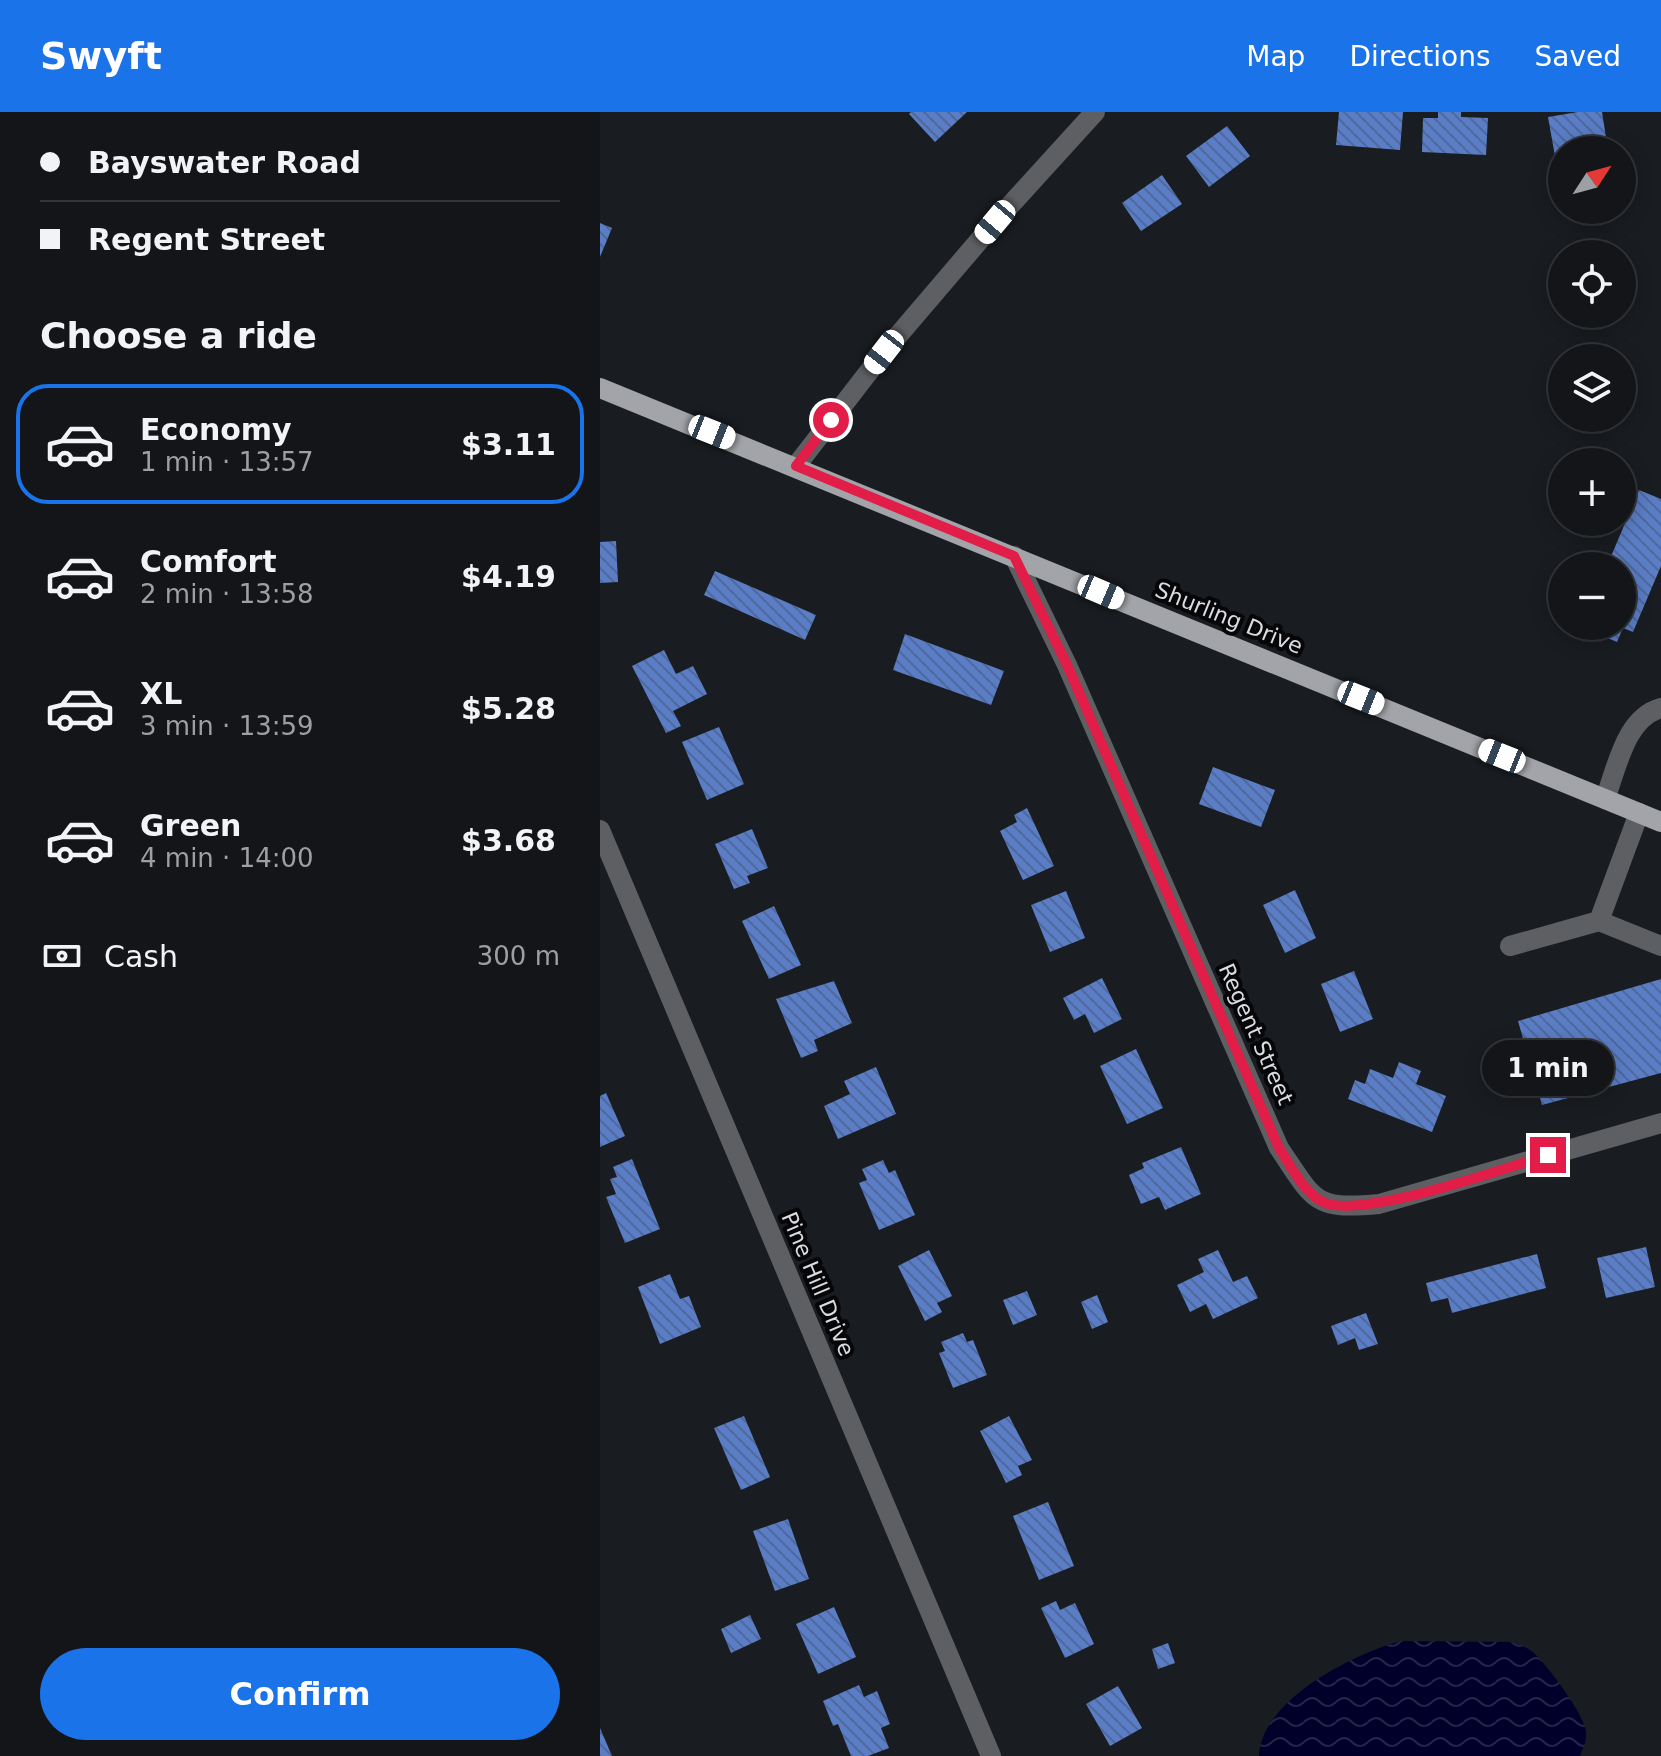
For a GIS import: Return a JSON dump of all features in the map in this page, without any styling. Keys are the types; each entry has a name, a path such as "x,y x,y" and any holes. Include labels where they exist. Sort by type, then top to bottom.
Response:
{"main road":[{"name":"Shurling Drive","path":"600,388 1661,822"}],"street":[{"path":"796,466 904,329 1095,112"},
{"name":"Regent Street","path":"1014,556 1067,665 1279,1148 1307,1190 1323,1202 1343,1207 1379,1204 1661,1123"},
{"path":"1605,799 1628,737 1639,720 1661,708"},
{"path":"1599,921 1639,813"},
{"name":"Pine Hill Drive","path":"600,830 991,1756"},
{"path":"1510,946 1599,921 1661,946"}],"water":[{"path":"1401,1641 1512,1642 1534,1653 1573,1703 1584,1724 1586,1735 1580,1756 1259,1756 1264,1736 1275,1716 1292,1698 1336,1668"}],"building":[{"path":"967,112 935,142 909,114"},
{"path":"1339,112 1403,112 1400,150 1336,145"},
{"path":"1438,112 1461,112 1461,117 1488,118 1486,155 1422,152 1423,118 1438,118"},
{"path":"1602,112 1606,136 1551,136 1548,117"},
{"path":"1227,126 1250,156 1209,187 1186,156"},
{"path":"1162,175 1182,204 1141,231 1122,203"},
{"path":"600,223 612,228 600,257"},
{"path":"1639,490 1661,499 1661,566 1636,625 1636,552 1613,552 1620,536 1636,536 1636,497"},
{"path":"616,541 618,582 600,583 600,542"},
{"path":"715,571 816,615 805,640 704,595"},
{"path":"905,634 1004,671 991,705 893,670"},
{"path":"664,650 676,674 693,666 707,694 673,711 681,726 666,733 632,666"},
{"path":"719,727 744,784 707,800 682,742"},
{"path":"1213,767 1275,790 1261,827 1199,804"},
{"path":"1027,808 1054,866 1023,880 1000,831 1017,822 1014,815"},
{"path":"752,829 768,868 747,876 750,883 734,889 715,844"},
{"path":"1295,890 1316,938 1285,953 1263,905"},
{"path":"1066,891 1085,938 1050,952 1031,905"},
{"path":"774,906 801,965 769,979 742,921"},
{"path":"1354,971 1373,1019 1340,1032 1321,984"},
{"path":"1102,978 1122,1019 1094,1033 1085,1014 1074,1020 1063,998"},
{"path":"1661,979 1661,1073 1542,1105 1518,1021"},
{"path":"834,981 852,1023 814,1040 818,1051 801,1058 776,999"},
{"path":"1136,1049 1163,1108 1127,1124 1100,1066"},
{"path":"1399,1062 1421,1071 1416,1084 1446,1096 1432,1132 1348,1099 1355,1080 1365,1084 1370,1069 1393,1078"},
{"path":"876,1067 896,1114 838,1139 824,1106 850,1094 844,1081"},
{"path":"606,1093 625,1136 600,1147 600,1096"},
{"path":"1181,1147 1201,1194 1165,1210 1159,1197 1141,1204 1129,1175 1144,1168 1142,1163"},
{"path":"632,1159 660,1229 625,1243 606,1197 616,1194 610,1179 617,1177 613,1167"},
{"path":"883,1160 889,1173 895,1170 915,1215 879,1230 859,1183 867,1180 862,1169"},
{"path":"1646,1247 1655,1287 1606,1298 1597,1258"},
{"path":"929,1250 952,1296 937,1303 942,1312 925,1321 898,1266"},
{"path":"1218,1250 1233,1282 1247,1276 1258,1298 1213,1319 1206,1304 1190,1312 1177,1285 1204,1272 1198,1259"},
{"path":"1537,1254 1546,1288 1452,1313 1448,1298 1431,1302 1426,1283"},
{"path":"670,1274 680,1299 689,1296 701,1327 660,1344 638,1287"},
{"path":"1027,1291 1037,1315 1013,1325 1003,1300"},
{"path":"1097,1295 1108,1322 1092,1329 1081,1302"},
{"path":"1366,1313 1378,1344 1359,1350 1355,1338 1338,1345 1331,1326"},
{"path":"963,1333 967,1342 973,1340 987,1375 953,1388 939,1353 945,1351 941,1342"},
{"path":"744,1416 770,1477 741,1490 714,1428"},
{"path":"1009,1416 1032,1460 1018,1466 1022,1475 1006,1483 980,1431"},
{"path":"1048,1502 1074,1566 1039,1580 1013,1516"},
{"path":"788,1519 809,1579 775,1591 753,1531"},
{"path":"1056,1601 1060,1610 1075,1603 1094,1644 1065,1658 1041,1608"},
{"path":"834,1607 856,1657 818,1674 796,1624"},
{"path":"750,1615 761,1639 731,1653 721,1629"},
{"path":"1168,1643 1175,1663 1158,1669 1152,1649"},
{"path":"859,1685 864,1697 877,1691 890,1724 881,1728 889,1748 868,1756 851,1756 838,1724 833,1726 823,1701"},
{"path":"1118,1686 1142,1728 1110,1746 1086,1704"},
{"path":"600,1728 612,1756 600,1756"}],"route":[{"path":"831,420 796,466 1014,556 1067,665 1279,1148 1307,1190 1323,1202 1343,1207 1379,1204 1548,1155"}]}
